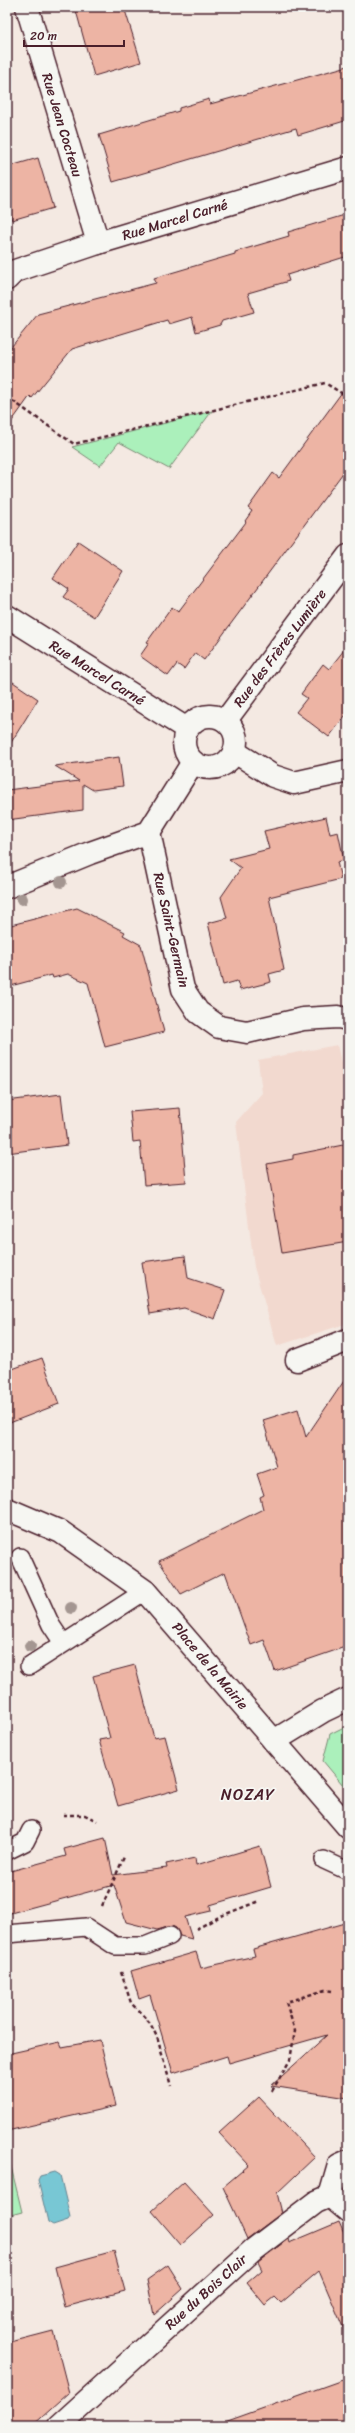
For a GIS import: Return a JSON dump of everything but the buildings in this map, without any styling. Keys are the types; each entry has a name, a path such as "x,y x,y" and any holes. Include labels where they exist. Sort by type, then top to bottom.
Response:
{"street":[{"name":"Rue Jean Cocteau","path":"27,7 98,243"},
{"name":"Rue Marcel Carné","path":"7,279 15,271 98,243 348,168"},
{"name":"Rue des Frères Lumière","path":"226,720 348,556"},
{"name":"Rue Marcel Carné","path":"7,616 187,729"},
{"path":"209,715 226,720 235,735 235,752 224,764 217,767 200,766 193,762 184,747 187,729 192,722 209,715"},
{"path":"235,752 273,776 294,783 348,771"},
{"path":"7,887 90,853 149,832 193,762"},
{"name":"Rue Saint-Germain","path":"149,832 183,989 198,1012 220,1027 248,1032 302,1020 338,1017 348,1019"},
{"path":"298,1360 348,1340"},
{"name":"Place de la Mairie","path":"7,1508 61,1532 144,1591 274,1741"},
{"path":"348,1700 323,1711 274,1741 348,1827"},
{"path":"348,2161 339,2165 330,2196 348,2211"},
{"name":"Rue du Bois Clair","path":"59,2426 253,2250 316,2202 330,2196"}],"lane":[{"path":"20,1558 51,1625 63,1643"},
{"path":"29,1666 144,1591"},
{"path":"7,1851 25,1842 31,1830"},
{"path":"324,1860 348,1871"},
{"path":"7,1934 86,1927 115,1946 145,1946 170,1936"}],"path":[{"path":"7,396 74,444 325,383 348,397"},
{"path":"63,1815 85,1815 97,1821"},
{"path":"86,1927 105,1902 124,1857"},
{"path":"170,1936 201,1928 221,1916 259,1901"},
{"path":"115,1946 131,2003 150,2023 157,2037 171,2086"},
{"path":"272,2091 290,2060 295,2031 286,2002 325,1990 332,1991"}],"shaded area":[{"path":"337,1045 341,1062 348,1062 348,1323 277,1346 254,1267 236,1122 262,1093 258,1060"}],"green space":[{"path":"212,411 169,469 119,442 100,466 72,447"},
{"path":"348,1725 348,1791 323,1761 330,1734"},
{"path":"7,2150 22,2212 7,2216"}],"water":[{"path":"55,2172 60,2175 70,2217 68,2220 53,2225 48,2222 38,2180 40,2176"}],"district":[{"name":"NOZAY","path":"248,1794"}]}
